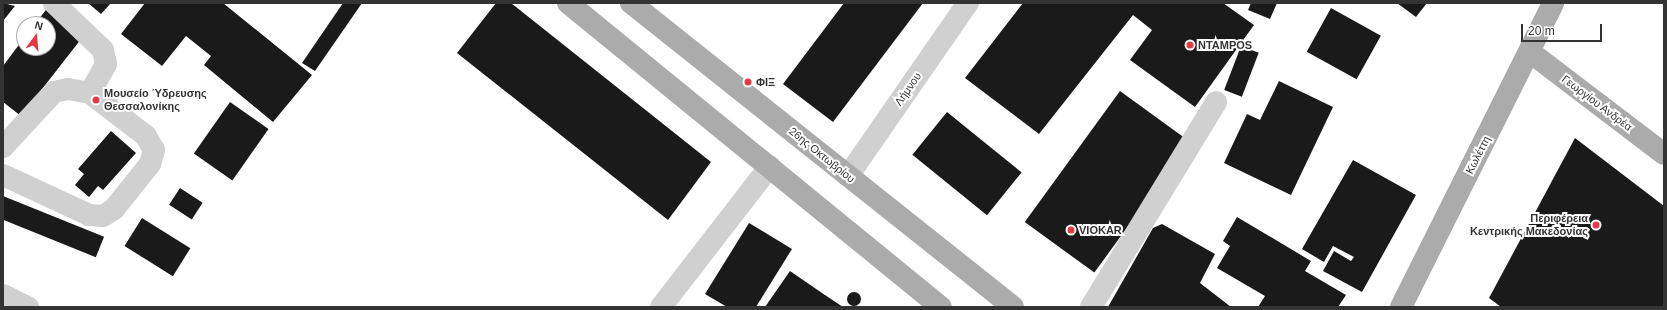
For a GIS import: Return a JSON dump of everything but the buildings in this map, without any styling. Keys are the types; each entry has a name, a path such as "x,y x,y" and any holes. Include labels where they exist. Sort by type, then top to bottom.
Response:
{"main road":[{"path":"568,3 770,166 941,307"},
{"name":"26ης Οκτωβρίου","path":"631,3 1013,307"},
{"name":"Κωλέττη","path":"1401,307 1530,52 1553,3"},
{"name":"Γεωργίου Ανδρέα","path":"1530,52 1664,154"}],"street":[{"path":"54,3 98,44 106,56 103,70 90,93"},
{"name":"Λήμνου","path":"848,176 968,3"},
{"path":"3,147 54,92 68,89 90,93 146,136 154,150 150,164 114,209 103,216 89,215 3,175"},
{"path":"1091,307 1216,102"},
{"path":"661,307 770,166"}],"place":[{"name":"NTAMPOS","path":"1190,45"},
{"name":"ΦΙΞ","path":"748,82"},
{"name":"Μουσείο Ύδρευσης Θεσσαλονίκης","path":"96,100"},
{"name":"Περιφέρεια Κεντρικής Μακεδονίας","path":"1596,225"},
{"name":"VIOKAR","path":"1071,230"}]}
